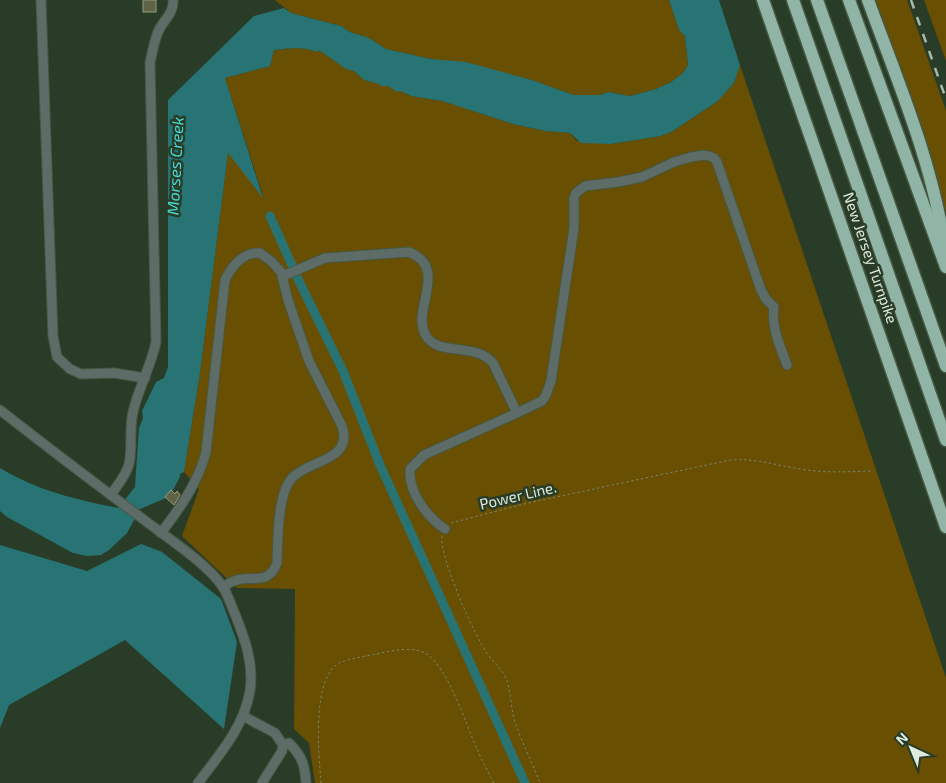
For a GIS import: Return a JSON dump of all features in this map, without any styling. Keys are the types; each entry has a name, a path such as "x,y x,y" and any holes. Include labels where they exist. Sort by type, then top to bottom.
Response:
{"highway":[{"name":"New Jersey Turnpike","path":"763,0 946,527"},
{"name":"New Jersey Turnpike","path":"793,0 946,440"},
{"path":"817,0 946,366"},
{"path":"848,0 946,267"},
{"path":"868,0 920,142 940,220 946,260"}],"lane":[{"path":"41,0 53,336 57,357 63,365 80,374 114,373 145,378"},
{"path":"110,495 124,476 130,460 133,410 152,362 156,342 150,63 159,29 171,13 172,0"},
{"path":"445,529 434,522 414,492 409,477 410,469 420,458 542,400 549,390 574,228 574,198 576,193 585,186 642,177 674,162 697,156 714,158 718,162 761,290 774,307 773,319 776,333 787,365"},
{"path":"283,276 325,258 395,252 409,252 417,255 426,267 429,279 423,318 425,334 430,341 438,346 448,349 474,351 487,356 493,363 517,413"},
{"path":"160,533 190,492 206,452 226,280 235,264 249,254 260,253 283,276 288,300 309,361 342,426 345,437 338,452 300,471 288,482 282,498 277,564 273,572 260,579 234,580 223,587"},
{"path":"0,410 202,565 223,587 243,636 252,673 250,692 243,716 234,734 198,783"},
{"path":"243,716 275,733 283,745 282,751 262,783"},
{"path":"283,745 288,743 302,758 306,783"}],"path":[{"name":"Power Line.","path":"445,529 454,522 528,503 730,460 760,460 798,469 831,473 871,471"},
{"path":"445,529 441,541 450,576 483,648 507,680 515,721 540,783"},
{"path":"321,783 319,748 321,694 328,674 339,663 402,649 425,653 437,665 448,681 494,783"}],"shaded area":[{"path":"275,0 669,0 679,30 685,36 688,65 683,73 671,82 656,89 630,96 608,92 600,95 574,95 532,80 461,62 431,59 386,49 369,38 350,32 341,26 291,13"},
{"path":"872,0 907,0 944,105 946,111 946,217"},
{"path":"924,0 946,0 946,61"},
{"path":"309,49 315,52 319,50 346,68 354,71 364,80 388,86 397,92 400,91 411,96 442,101 513,124 545,131 570,133 577,141 611,144 661,136 673,131 718,101 734,83 740,65 946,678 946,783 315,783 309,743 294,729 295,589 237,588 182,536 199,489 184,472 200,373 228,152 263,196 225,78 270,66 274,50"}],"water":[{"name":"Morses Creek","path":"669,0 719,0 740,65 734,83 718,101 673,131 661,136 611,144 581,143 570,133 545,131 513,124 442,101 411,96 400,91 397,92 388,86 381,86 364,80 354,71 346,69 319,50 316,52 300,48 274,50 270,66 225,78 263,198 228,153 200,373 184,472 180,474 173,490 166,498 140,509 127,533 101,555 87,556 73,553 7,517 0,511 0,468 29,483 57,493 118,508 135,487 139,428 143,418 142,411 156,382 164,378 168,367 168,100 254,16 284,8 291,13 341,26 350,32 369,38 386,49 431,59 466,62 532,80 574,95 600,95 608,92 630,96 656,89 671,82 683,73 688,65 685,36 679,30"},
{"path":"141,544 162,552 221,599 237,642 224,729 125,640 9,705 0,728 0,545 87,571"}],"building":[{"path":"143,0 156,0 156,12 143,12"},
{"path":"171,490 175,494 177,491 180,495 174,505 165,497"}],"waterway":[{"path":"270,216 343,371 380,465 525,783"}],"railway":[{"path":"911,0 946,99"}]}
